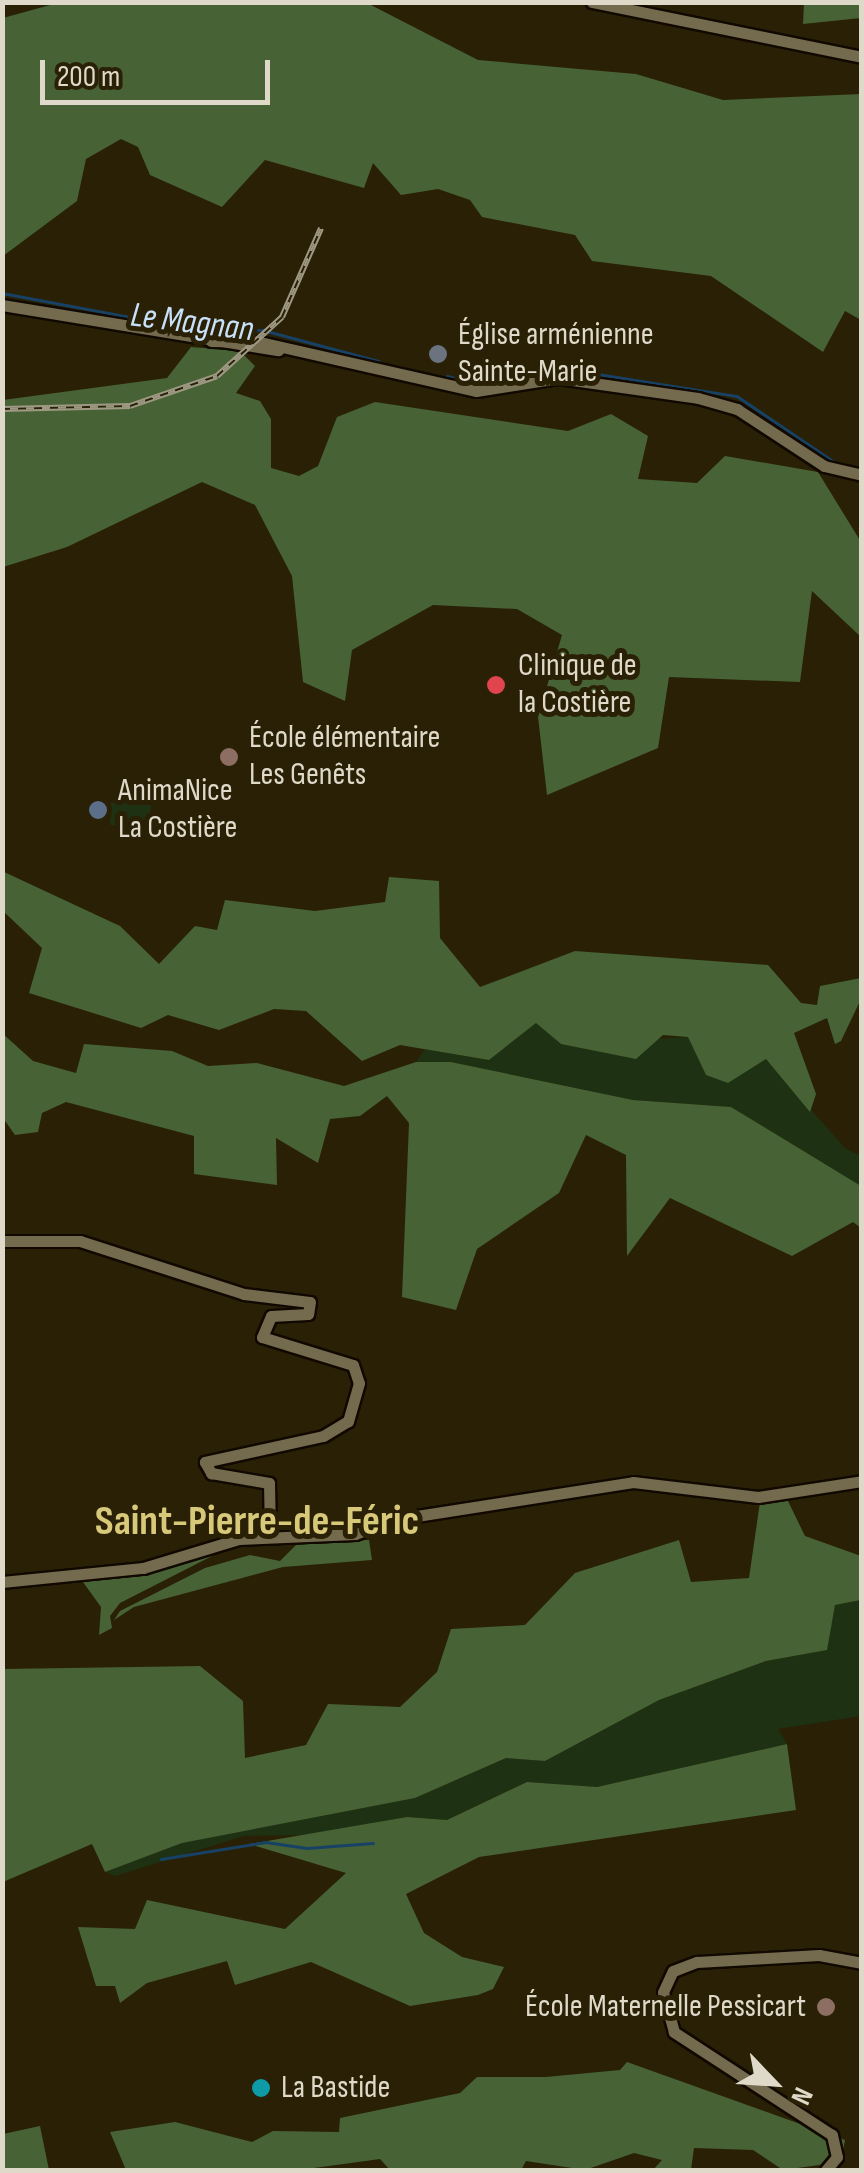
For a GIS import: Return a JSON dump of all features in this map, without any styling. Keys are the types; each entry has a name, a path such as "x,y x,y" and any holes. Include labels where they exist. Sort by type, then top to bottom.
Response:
{"street":[{"path":"592,2 862,57"},
{"path":"2,305 210,342 282,350 476,390 566,378 704,400 736,408 824,466 862,475"},
{"path":"2,1241 80,1241 244,1294 310,1302 304,1315 271,1316 262,1337 353,1365 359,1383 348,1421 323,1436 205,1462 211,1473 269,1483 270,1536"},
{"path":"2,1582 143,1568 270,1536 351,1534 390,1520 633,1482 758,1497 862,1480"},
{"path":"826,2170 837,2157 832,2134 674,2032 663,1992 673,1971 697,1962 819,1955 862,1963"}],"green space":[{"path":"61,2 367,3 478,60 636,74 723,100 861,94 861,320 845,311 823,352 711,276 592,261 575,235 482,217 470,200 438,189 401,195 373,163 364,188 265,160 222,207 150,175 138,147 121,139 86,159 77,201 3,256 3,18"},
{"path":"804,3 861,3 861,18 803,24"},
{"path":"191,347 240,351 255,366 236,393 260,401 271,419 271,468 299,476 318,466 337,417 375,402 568,431 611,414 648,436 638,479 697,483 725,456 818,472 861,542 861,637 812,591 800,682 669,677 658,748 547,795 538,717 562,635 517,609 433,605 352,650 345,701 303,682 292,576 255,505 202,482 67,547 3,567 3,400 167,378"},
{"path":"111,802 151,804 151,827 110,825"},
{"path":"2,871 120,926 159,964 195,926 217,930 225,900 315,911 385,902 389,877 439,881 440,938 480,987 575,951 768,965 801,1003 817,1005 820,986 861,978 861,999 841,1041 835,1044 827,1018 794,1033 816,1094 810,1112 766,1059 728,1083 706,1075 688,1037 663,1035 636,1059 561,1044 536,1023 489,1060 400,1045 362,1061 306,1011 274,1009 219,1030 168,1015 141,1028 29,993 42,948 3,911"},
{"path":"536,1023 561,1044 689,1037 706,1075 766,1059 846,1149 861,1156 861,1186 731,1107 633,1100 451,1062 416,1062 425,1049 489,1060"},
{"path":"2,1033 33,1061 76,1073 84,1044 172,1051 208,1066 257,1063 344,1086 416,1062 451,1062 633,1100 731,1107 861,1186 861,1228 853,1222 792,1256 670,1198 627,1256 626,1155 586,1135 559,1193 477,1249 456,1310 402,1297 409,1123 387,1096 360,1116 330,1119 318,1163 276,1138 277,1185 194,1174 194,1136 66,1102 42,1113 38,1132 15,1135 3,1118"},
{"path":"787,1499 805,1536 861,1556 861,1600 835,1605 827,1650 766,1661 659,1700 545,1761 506,1758 415,1798 182,1843 105,1872 92,1844 3,1882 3,1669 200,1666 243,1701 245,1758 306,1745 328,1704 400,1707 437,1672 451,1629 525,1625 575,1573 679,1540 691,1582 749,1578 760,1502"},
{"path":"369,1540 372,1560 283,1567 134,1607 114,1620 120,1611 205,1568 250,1555 280,1561 299,1542"},
{"path":"214,1549 220,1552 120,1603 110,1616 112,1628 99,1635 101,1607 83,1582 156,1570"},
{"path":"861,1600 861,1716 778,1729 787,1744 597,1787 527,1782 447,1820 407,1817 312,1835 244,1836 115,1876 105,1872 184,1842 415,1798 506,1758 545,1761 659,1700 766,1661 826,1650 835,1605"},
{"path":"787,1744 796,1810 479,1857 406,1894 424,1933 462,1957 504,1967 493,1989 478,1995 410,2006 311,1962 235,1985 227,1961 147,1983 120,2003 115,1986 96,1986 78,1927 135,1929 147,1900 285,1929 346,1873 249,1844 407,1817 447,1820 527,1782 597,1787"},
{"path":"627,2062 845,2140 841,2162 783,2170 753,2150 694,2148 691,2170 653,2170 662,2160 634,2153 585,2170 526,2161 521,2170 390,2170 380,2159 314,2168 126,2170 110,2132 175,2122 252,2142 273,2131 339,2132 340,2118 460,2093 477,2077 546,2077 620,2070"},
{"path":"40,2126 49,2170 3,2170 3,2134"}],"waterway":[{"name":"Le Magnan","path":"2,293 195,329 263,330 379,361"},
{"name":"Le Magnan","path":"503,381 566,369 737,396 836,463"},
{"name":"Le Magnan","path":"447,376 485,384"},
{"path":"161,1859 266,1842 307,1848 373,1843"}],"railway":[{"path":"2,409 130,406 217,376 282,317 321,228"}],"place":[{"name":"Église arménienne Sainte-Marie","path":"438,354"},
{"name":"Clinique de la Costière","path":"496,685"},
{"name":"École élémentaire Les Genêts","path":"229,757"},
{"name":"AnimaNice La Costière","path":"98,810"},
{"name":"École Maternelle Pessicart","path":"826,2007"},
{"name":"La Bastide","path":"261,2088"}],"district":[{"name":"Saint-Pierre-de-Féric","path":"257,1522"}]}
